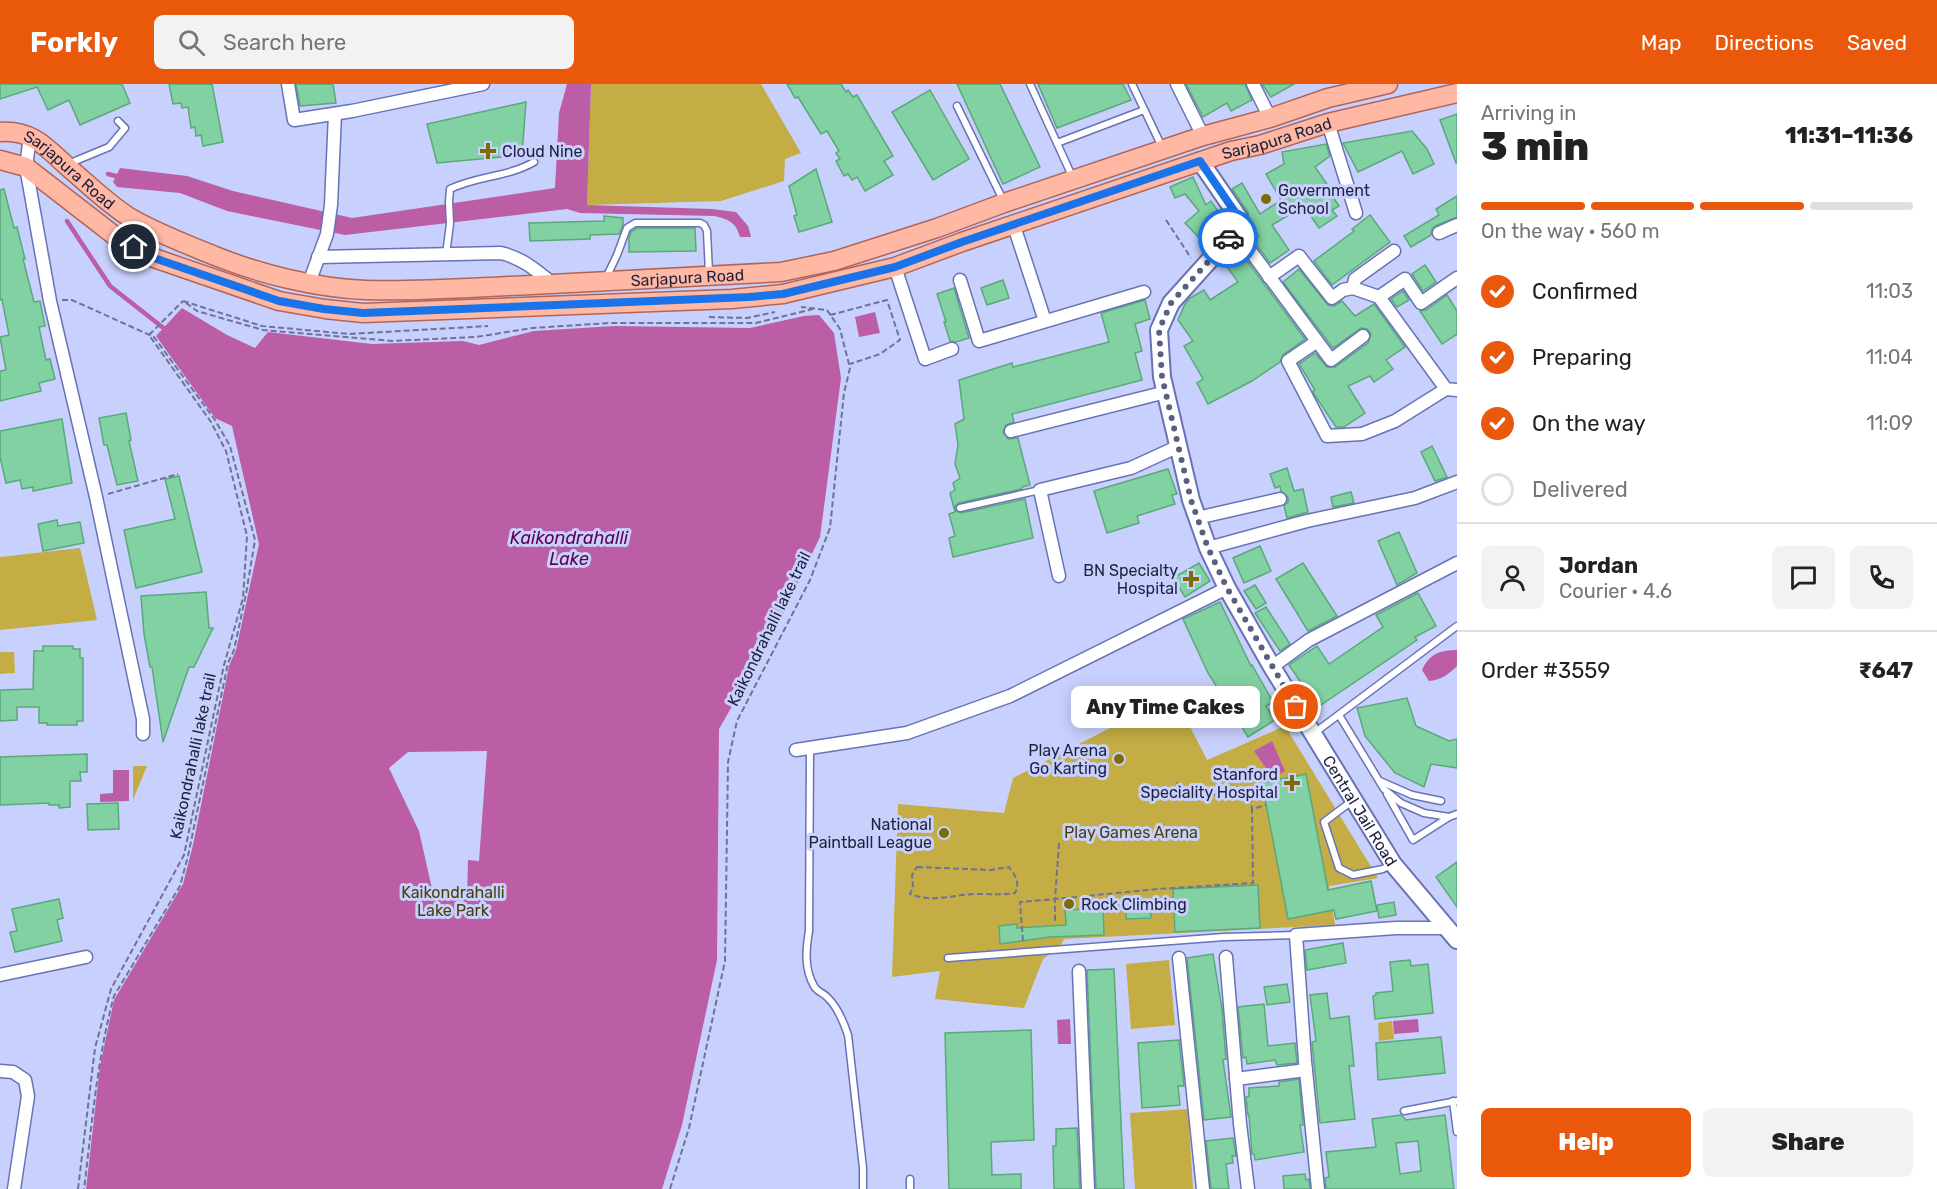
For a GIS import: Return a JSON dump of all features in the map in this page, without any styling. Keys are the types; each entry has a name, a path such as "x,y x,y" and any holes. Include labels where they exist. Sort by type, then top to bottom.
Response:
{"main road":[{"name":"Sarjapura Road","path":"0,132 9,131 30,136 46,146 107,202 129,217 167,237 218,258 281,277 309,283 372,290 553,284 781,272 834,261 937,228 1163,149 1270,118 1326,91 1388,84"},
{"name":"Sarjapura Road","path":"0,160 26,167 115,236 154,258 279,301 363,313 399,313 742,298 783,294 895,267 1200,161 1328,123 1457,93"},
{"path":"1200,161 1239,218 1231,233"},
{"name":"Central Jail Road","path":"1231,233 1225,243 1171,303 1159,330 1162,377 1191,500 1208,548 1227,588 1272,667 1393,864 1457,940"}],"street":[{"path":"288,84 294,120 335,114 475,85"},
{"path":"1177,84 1203,136"},
{"path":"1253,84 1270,118"},
{"path":"309,283 327,234 331,205 335,114"},
{"path":"1328,123 1356,213"},
{"path":"30,136 26,167 51,301 96,497 143,719 143,734"},
{"path":"1439,233 1457,225"},
{"path":"1014,226 1046,321"},
{"path":"1231,233 1246,245 1331,360 1363,336"},
{"path":"1353,288 1354,279 1394,251"},
{"path":"318,257 501,253 514,256 532,266 553,284"},
{"path":"1269,278 1299,256 1332,298 1343,290 1353,288 1379,297 1451,389 1395,420 1362,434 1327,436 1288,361 1316,342"},
{"path":"895,267 925,359 952,349"},
{"path":"1379,297 1405,279 1421,303 1457,279"},
{"path":"960,280 979,341 1144,292"},
{"path":"1011,431 1166,392"},
{"path":"1059,576 1040,490 1131,468 1179,446"},
{"path":"1208,548 1317,519 1415,498 1457,482"},
{"path":"1197,518 1280,499"},
{"path":"1272,667 1309,640 1457,563"},
{"path":"796,750 907,734 1010,696 1227,588"},
{"path":"1318,1189 1296,935 1396,928 1446,928"},
{"path":"0,975 86,957"},
{"path":"1226,957 1240,1124 1248,1189"},
{"path":"1179,958 1203,1189"},
{"path":"1079,971 1088,1189"},
{"path":"1236,1079 1306,1070"},
{"path":"0,1071 13,1072 25,1080 28,1096 14,1189"}],"lane":[{"path":"1030,84 1074,180"},
{"path":"1132,84 1163,149"},
{"path":"957,106 1004,203"},
{"path":"1057,143 1144,110"},
{"path":"66,165 109,147 125,128 118,121"},
{"path":"446,254 450,224 450,189 494,174 518,171 534,162"},
{"path":"605,281 627,228 635,224 700,223 704,225 707,231 709,276"},
{"path":"960,508 1040,490"},
{"path":"1313,734 1457,626"},
{"path":"1339,715 1413,840 1457,814"},
{"path":"810,748 809,931 806,953 808,972 814,988 828,998 844,1023 848,1035 863,1168 863,1189"},
{"path":"1379,781 1412,795 1441,801"},
{"path":"1384,789 1401,803 1424,813 1449,817"},
{"path":"1355,799 1324,822 1339,868 1353,875 1383,869 1393,864"},
{"path":"948,958 1224,937 1296,935"},
{"path":"1404,1111 1455,1101 1457,1132"},
{"path":"910,1179 910,1189"}],"path":[{"path":"1166,220 1200,271"},
{"path":"51,301 72,300 154,337 208,411 230,446 255,540 234,650 228,663 180,886 114,996 98,1067 84,1189"},
{"path":"792,309 803,307 827,310 830,315 887,300 900,340 880,354 849,364"},
{"path":"149,335 183,301"},
{"path":"183,301 196,311 263,330 392,341 476,337 532,328 609,323 756,323 816,309"},
{"path":"183,301 262,326 348,334 496,325"},
{"path":"702,317 747,318 780,311"},
{"name":"Kaikondrahalli lake trail","path":"670,1189 689,1128 725,961 728,762 737,721 810,580 830,528 844,393 850,368 840,329 830,315"},
{"name":"Kaikondrahalli lake trail","path":"78,1189 95,1048 111,989 184,855 225,665 243,598 247,536 226,451 211,422 149,335"},
{"path":"96,497 178,474"},
{"path":"1023,952 1020,902 1254,882 1250,791 1183,798 1177,782"},
{"path":"1252,809 1266,805"},
{"path":"1055,924 1059,843"},
{"path":"917,867 991,870 1009,867 1017,881 1018,888 1015,893 999,896 981,894 923,899 910,894 913,887 912,876 917,867"}],"green space":[{"path":"591,84 761,84 801,153 785,159 784,181 721,201 587,205"},
{"path":"80,548 97,620 0,630 0,557"},
{"path":"0,652 14,652 15,673 0,674"},
{"name":"Play Games Arena","path":"1174,695 1207,760 1285,726 1378,878 1329,886 1335,925 1064,939 1057,952 1043,959 1024,1008 935,999 940,971 892,977 898,804 1004,813 1013,778"},
{"path":"133,766 147,766 133,800"},
{"path":"1169,960 1175,1025 1131,1029 1126,964"},
{"path":"1392,1021 1394,1039 1379,1041 1378,1023"},
{"path":"1188,1109 1193,1189 1135,1189 1130,1113"}],"water":[{"path":"567,84 591,84 587,205 712,209 736,212 748,226 751,237 740,237 731,222 714,216 580,213 567,209 345,235 227,211 180,193 117,187 113,182 120,168 187,176 233,191 352,218 555,188 559,113"},
{"name":"Kaikondrahalli Lake","path":"182,308 227,335 255,348 268,332 372,344 463,341 479,345 534,331 614,326 750,328 819,315 834,333 841,378 820,537 775,631 719,729 717,960 682,1125 662,1189 86,1189 100,1066 114,1000 183,884 229,666 236,650 259,544 232,426 215,418 156,336","holes":["487,751 479,861 468,860 467,899 433,893 419,831 389,768 408,752"]},
{"path":"875,312 880,333 859,337 855,317"},
{"path":"1457,650 1457,666 1445,676 1429,681 1422,670 1428,660 1440,652"},
{"path":"1272,741 1285,771 1273,778 1254,751"},
{"path":"113,770 129,770 129,801 100,802 100,794 113,793"},
{"path":"1070,1019 1071,1044 1058,1044 1057,1020"},
{"path":"1418,1019 1419,1032 1394,1034 1393,1021"}],"building":[{"path":"0,84 122,84 130,103 80,125 69,100 48,110 37,87 0,99"},
{"path":"169,84 212,84 223,142 203,146 201,135 196,136 195,127 191,128 188,107 182,108 181,103 173,104"},
{"path":"296,84 333,84 336,103 300,106"},
{"path":"787,84 841,84 853,97 857,95 893,156 884,161 893,175 865,191 857,177 852,180 848,174 844,176 836,161 840,159 836,153 839,151 827,131 821,134"},
{"path":"957,84 1000,84 1040,167 1003,184"},
{"path":"1038,84 1123,84 1131,100 1057,128"},
{"path":"1186,84 1245,84 1252,100 1231,111 1227,103 1203,117"},
{"path":"1262,84 1294,84 1271,97"},
{"path":"930,90 969,159 933,180 892,112"},
{"path":"526,102 522,155 437,163 427,124"},
{"path":"1457,114 1457,163 1456,163 1440,120"},
{"path":"1412,131 1427,149 1434,164 1413,174 1402,151 1358,172 1343,143"},
{"path":"1326,144 1330,156 1315,167 1339,206 1332,210 1337,216 1319,228 1304,206 1272,225 1289,250 1270,263 1253,240 1259,236 1249,220 1248,212 1232,189 1242,183 1260,214 1281,200 1266,174 1284,164 1282,152"},
{"path":"816,169 832,222 799,232 789,186"},
{"path":"1193,177 1206,205 1211,201 1220,214 1214,219 1222,228 1217,236 1206,245 1185,223 1199,211 1185,194 1175,198 1170,187"},
{"path":"4,189 14,228 17,227 34,302 40,301 45,326 39,327 46,360 50,359 55,379 39,383 41,391 0,401 0,371 6,370 0,337 9,335 2,299 0,300 0,190"},
{"path":"1457,196 1457,217 1435,226 1431,235 1411,247 1404,236 1439,215 1436,209"},
{"path":"1370,215 1390,242 1332,285 1314,261 1354,231 1352,229"},
{"path":"604,216 623,218 619,234 590,235 590,239 530,241 529,223 604,221"},
{"path":"637,228 695,228 696,251 629,252 631,232"},
{"path":"1239,250 1305,339 1283,355 1280,362 1252,381 1208,404 1197,383 1203,379 1184,346 1193,341 1178,320 1190,298 1204,290 1210,300 1238,282 1223,261"},
{"path":"1425,265 1436,282 1423,291 1412,274"},
{"path":"1299,269 1328,305 1334,306 1342,301 1355,316 1374,304 1405,347 1386,360 1393,369 1374,382 1370,376 1348,386 1365,413 1344,427 1336,427 1314,394 1315,390 1299,364 1315,353 1327,367 1335,367 1368,343 1371,334 1367,329 1361,328 1333,348 1283,282"},
{"path":"1003,280 1009,298 987,305 981,288"},
{"path":"954,288 969,338 956,342 950,341 937,294"},
{"path":"1403,291 1409,300 1397,307 1391,299"},
{"path":"1447,295 1457,311 1457,334 1442,344 1420,311 1426,310"},
{"path":"1145,300 1150,319 1135,324 1142,351 1135,353 1142,380 1012,414 1014,422 1006,425 1003,432 1008,439 1018,438 1030,485 1022,489 959,503 955,506 956,511 961,513 1025,499 1033,538 953,557 949,538 955,536 949,514 955,512 950,493 955,490 953,483 960,478 955,464 958,445 955,424 964,419 959,380 1012,363 1013,367 1109,342 1101,313"},
{"path":"126,413 131,440 129,441 138,481 117,485 107,445 104,445 99,418"},
{"path":"62,419 72,483 33,491 33,487 22,489 20,480 6,483 0,457 0,431"},
{"path":"1432,446 1447,477 1435,481 1421,452"},
{"path":"1287,468 1294,491 1303,489 1308,512 1287,518 1284,506 1288,502 1288,497 1281,491 1280,486 1275,488 1270,474"},
{"path":"1168,469 1177,494 1172,495 1175,504 1137,516 1139,523 1107,533 1094,491"},
{"path":"179,476 202,572 136,588 124,530 175,519 165,479"},
{"path":"1351,492 1354,503 1333,507 1331,497"},
{"path":"57,520 58,526 80,522 84,543 43,551 38,524"},
{"path":"1399,532 1417,573 1397,585 1378,541"},
{"path":"1260,546 1271,571 1244,583 1233,558"},
{"path":"1199,563 1210,581 1185,597 1173,578"},
{"path":"1303,563 1337,616 1308,631 1276,579"},
{"path":"1255,585 1266,603 1256,609 1244,591"},
{"path":"206,592 209,628 213,628 194,667 189,667 163,742 152,667 150,667 144,634 141,596"},
{"path":"1418,593 1436,626 1415,637 1417,640 1315,709 1289,665 1317,646 1329,664 1383,627 1376,615"},
{"path":"1220,602 1251,666 1273,702 1266,706 1275,720 1248,737 1208,673 1183,619"},
{"path":"1266,607 1290,644 1280,651 1255,613"},
{"path":"43,646 73,646 73,649 80,649 80,658 83,658 83,721 77,721 77,725 47,725 47,723 39,723 39,707 17,707 17,720 0,721 0,690 33,689 34,651 43,651"},
{"path":"1407,698 1416,726 1449,741 1457,739 1457,768 1431,764 1424,787 1395,773 1365,736 1357,708"},
{"path":"87,754 87,772 80,772 81,781 70,781 70,807 59,808 59,805 49,805 49,803 0,805 0,757"},
{"path":"1306,774 1328,890 1371,881 1377,911 1336,919 1334,910 1288,919 1262,783"},
{"path":"118,803 119,829 88,830 87,804"},
{"path":"1457,862 1457,907 1436,877"},
{"path":"1258,885 1260,928 1175,932 1173,889"},
{"path":"59,899 63,918 57,920 62,941 15,952 10,932 17,931 12,909"},
{"path":"1150,899 1151,918 1126,919 1126,900"},
{"path":"1394,902 1396,915 1379,918 1377,905"},
{"path":"1103,908 1104,935 1050,937 1000,944 999,926 1017,924 1017,928 1066,925 1065,910"},
{"path":"1343,943 1346,963 1307,970 1305,950"},
{"path":"1213,954 1222,1009 1226,1059 1223,1060 1231,1117 1204,1120 1187,958"},
{"path":"1410,960 1411,966 1428,964 1433,1013 1375,1019 1373,996 1376,993 1393,991 1390,962"},
{"path":"1114,969 1124,1189 1096,1189 1087,970"},
{"path":"1287,984 1290,1002 1267,1005 1264,987"},
{"path":"1327,993 1330,1019 1349,1016 1354,1066 1349,1066 1355,1119 1320,1123 1312,1042 1316,1041 1310,995"},
{"path":"1264,1004 1268,1046 1295,1043 1297,1063 1277,1065 1275,1060 1247,1064 1246,1057 1243,1058 1238,1007"},
{"path":"1031,1030 1034,1140 991,1142 992,1175 1021,1174 1021,1189 949,1189 945,1033"},
{"path":"1441,1037 1445,1073 1378,1080 1376,1043"},
{"path":"1179,1040 1184,1086 1178,1086 1180,1105 1142,1108 1138,1043"},
{"path":"1299,1079 1303,1125 1300,1125 1304,1152 1255,1160 1252,1154 1246,1097 1249,1096 1249,1088 1279,1086 1279,1082"},
{"path":"1401,1115 1406,1120 1445,1115 1454,1189 1326,1189 1325,1178 1329,1177 1326,1152 1376,1147 1372,1119","holes":["1418,1141 1421,1171 1400,1174 1396,1143"]},
{"path":"1077,1128 1080,1189 1054,1189 1053,1146 1056,1146 1056,1129"},
{"path":"1233,1138 1236,1156 1232,1156 1233,1163 1226,1164 1229,1189 1211,1189 1206,1141"},
{"path":"1305,1174 1306,1180 1309,1179 1310,1189 1284,1189 1283,1176"}],"waterway":[{"path":"108,174 120,177"},
{"path":"67,221 110,286 166,330"}],"way so far":[{"path":"1228,238 1171,303 1159,330 1162,377 1191,500 1208,548 1227,588 1296,707"}],"place":[{"name":"Cloud Nine","path":"488,151"},
{"name":"Government School","path":"1266,199"},
{"name":"BN Specialty Hospital","path":"1191,579"},
{"name":"Any Time Cakes","path":"1296,707"},
{"name":"Play Arena Go Karting","path":"1119,759"},
{"name":"Stanford Speciality Hospital","path":"1292,783"},
{"name":"National Paintball League","path":"944,833"},
{"name":"Rock Climbing","path":"1069,904"}],"route":[{"path":"134,247 154,258 279,301 363,313 749,297 783,294 895,267 1200,161 1239,218 1228,238"}],"park label":[{"name":"Kaikondrahalli Lake Park","path":"453,901"}]}
